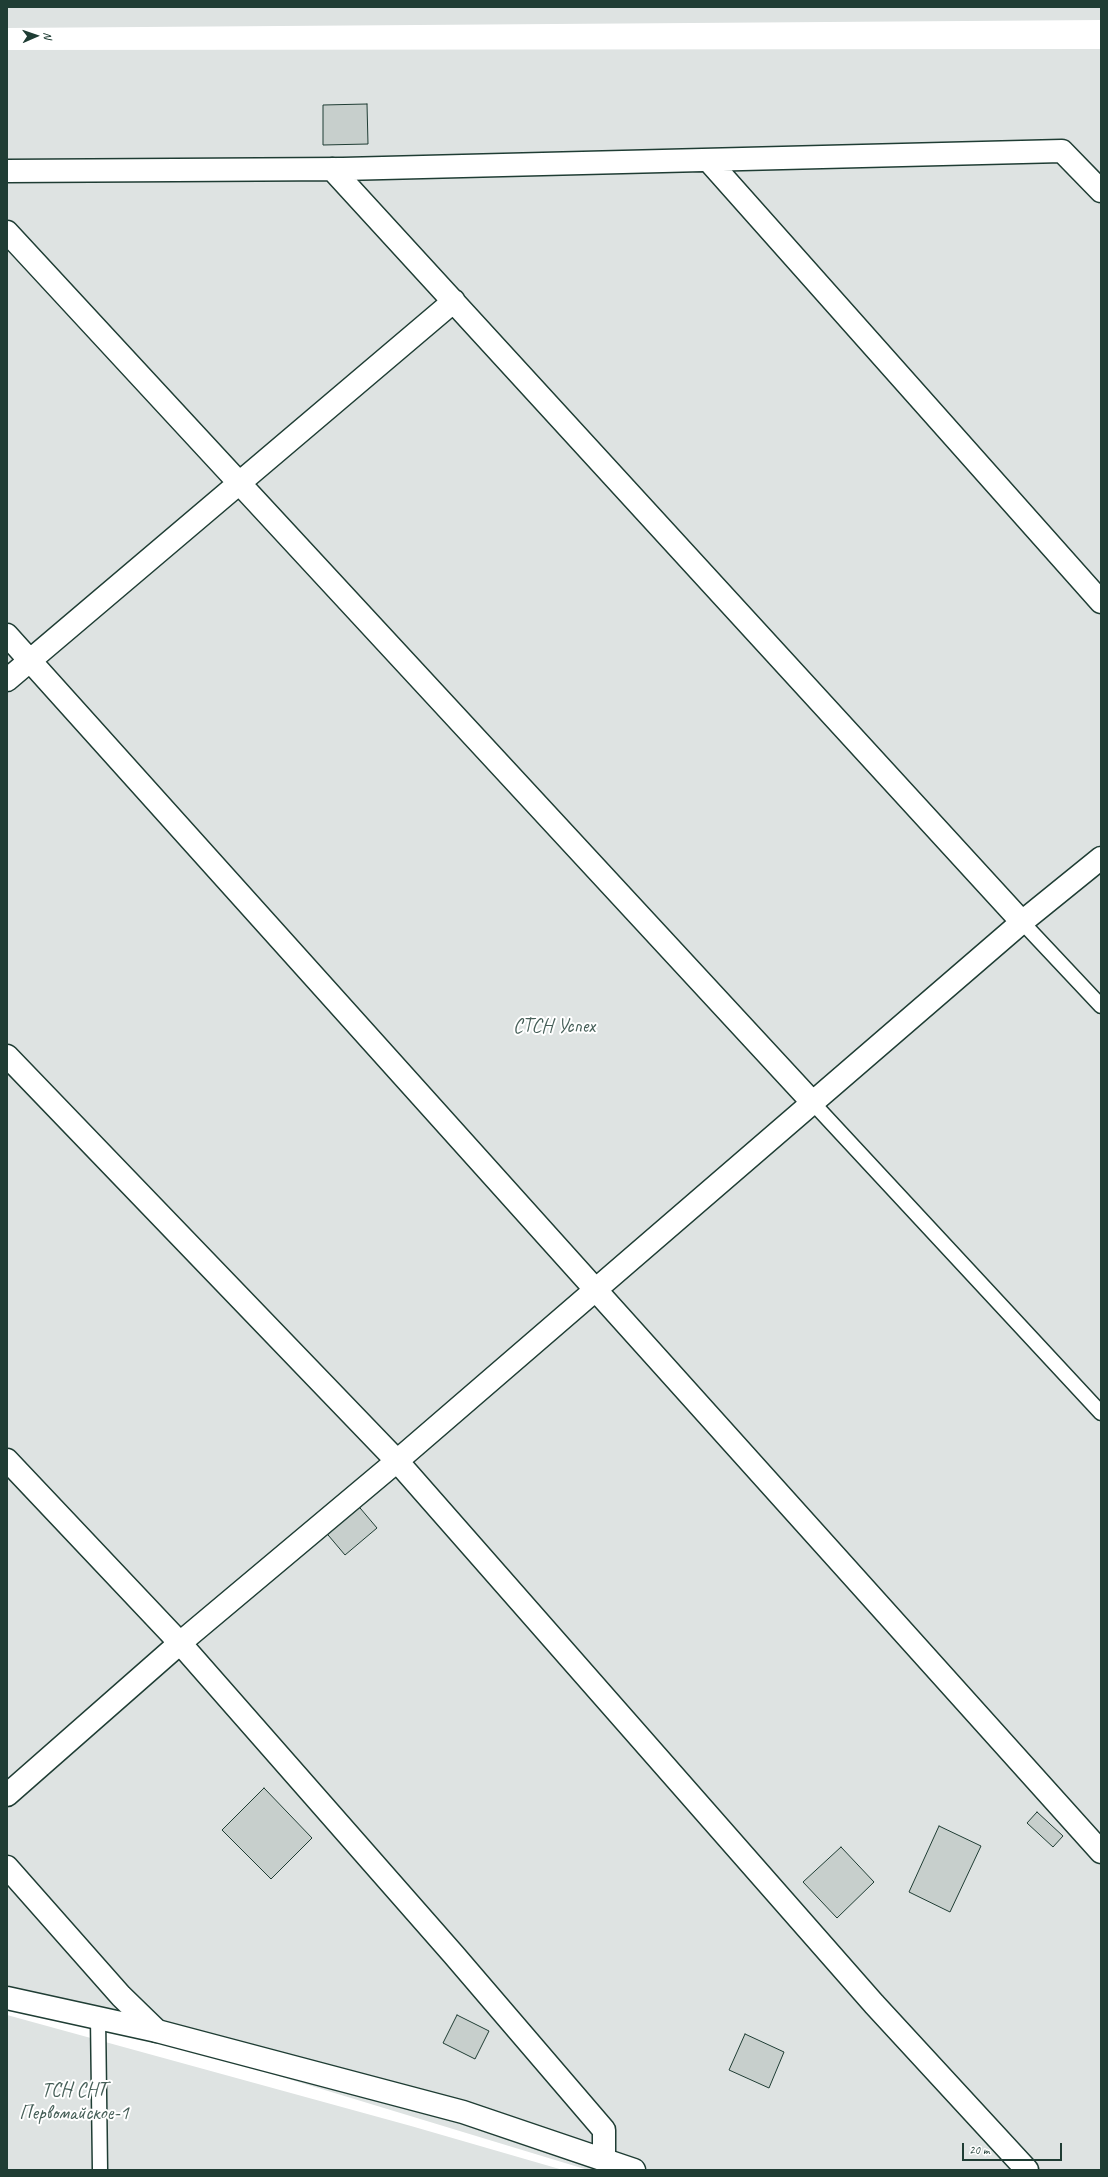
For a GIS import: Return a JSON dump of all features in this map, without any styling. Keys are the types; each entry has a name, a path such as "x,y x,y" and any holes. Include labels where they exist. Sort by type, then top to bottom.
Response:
{"street":[{"path":"7,171 332,169 1062,151 1101,191"},
{"path":"708,160 1101,602"},
{"path":"332,169 1022,922"},
{"path":"7,232 813,1103"},
{"path":"7,680 454,301"},
{"path":"7,635 1101,1852"},
{"path":"7,1795 180,1643 597,1291 1022,922 1101,858"},
{"path":"7,1056 397,1461 874,2004 1027,2170"},
{"path":"7,1460 180,1643 454,1955 604,2130 604,2160"},
{"path":"7,1867 121,1996 157,2031"},
{"path":"7,1998 157,2031 463,2112 634,2170"}],"lane":[{"path":"1022,922 1101,1006"},
{"path":"813,1103 1101,1413"},
{"path":"98,2017 100,2170"}],"green space":[{"path":"7,7 1101,7 1101,20 7,28"},
{"name":"СТСН Успех","path":"1101,49 1101,2170 588,2170 226,2060 7,2005 7,50"},
{"name":"ТСН СНТ Первомайское-1","path":"7,2015 411,2126 563,2170 7,2170"}],"building":[{"path":"367,104 368,144 323,145 323,105"},
{"path":"355,1502 377,1528 345,1555 323,1529"},
{"path":"264,1788 312,1838 271,1879 222,1830"},
{"path":"1037,1812 1063,1836 1053,1847 1027,1823"},
{"path":"939,1826 981,1846 950,1912 909,1892"},
{"path":"841,1847 874,1882 837,1918 803,1882"},
{"path":"457,2015 489,2031 475,2059 443,2043"},
{"path":"745,2034 784,2052 769,2088 729,2070"}]}
